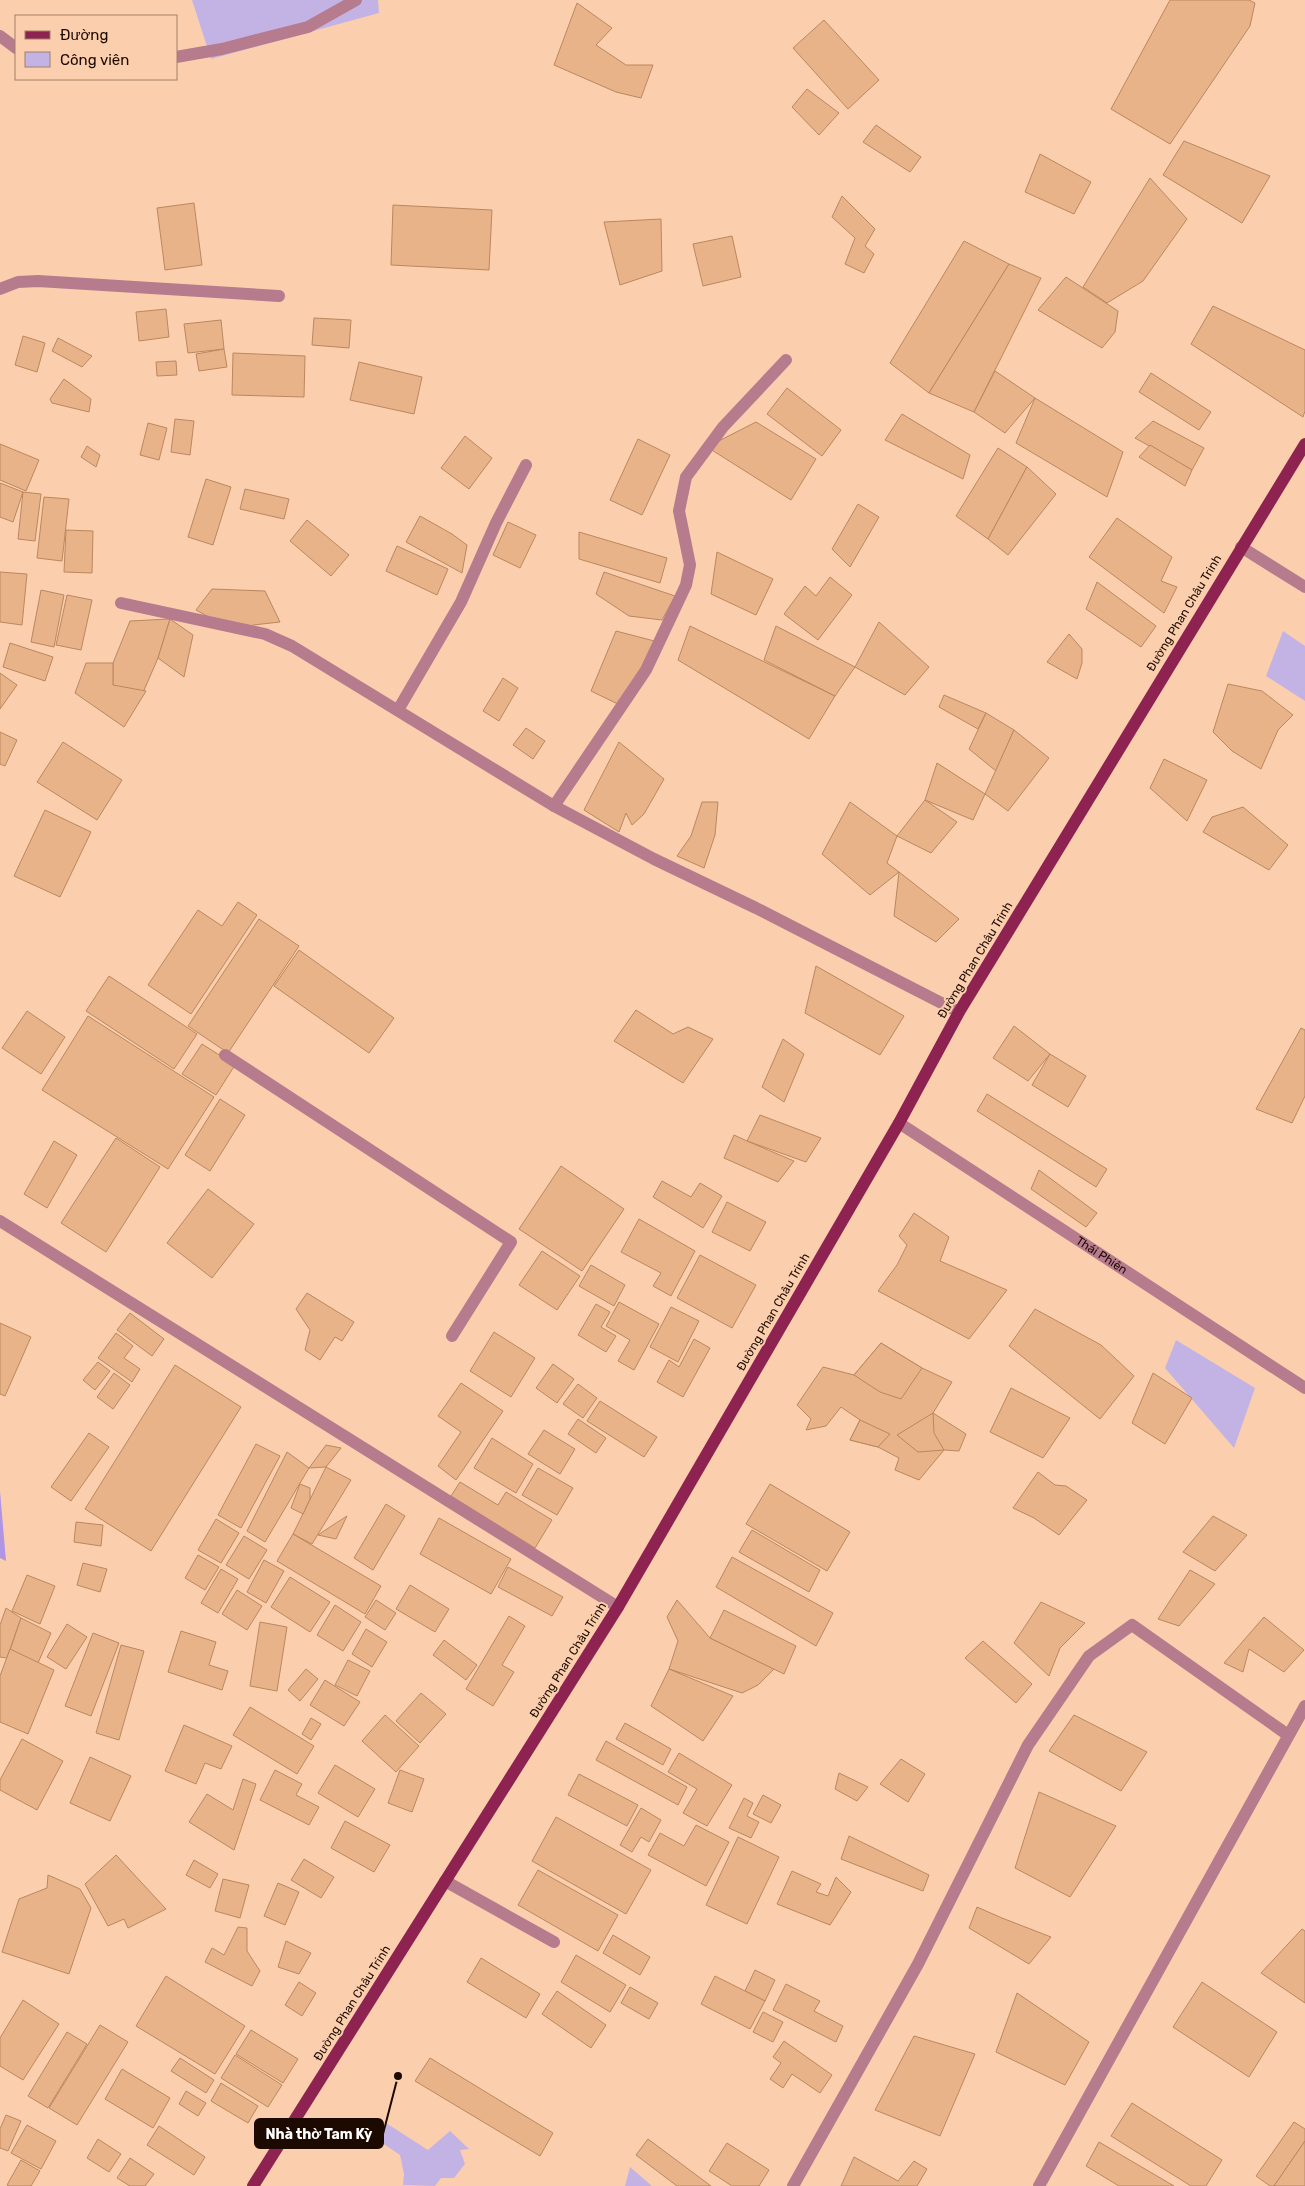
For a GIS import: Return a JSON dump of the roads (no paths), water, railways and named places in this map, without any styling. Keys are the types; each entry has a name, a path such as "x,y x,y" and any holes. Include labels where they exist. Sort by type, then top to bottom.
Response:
{"main road":[{"name":"Đường Phan Châu Trinh","path":"253,2186 618,1607 899,1123 959,1012 1241,546 1305,444"}],"street":[{"path":"178,56 222,50 308,27 356,0"},
{"path":"0,36 15,47"},
{"path":"0,289 18,282 38,281 279,296"},
{"path":"554,806 646,670 686,585 690,565 679,511 686,477 723,427 786,360"},
{"path":"398,710 461,602 496,523 526,465"},
{"path":"1241,546 1305,587"},
{"path":"121,602 264,634 292,646 554,806 654,859 756,908 959,1012"},
{"path":"225,1054 511,1242 452,1336"},
{"name":"Thái Phiên","path":"899,1123 1305,1388"},
{"path":"0,1221 618,1607"},
{"path":"792,2186 918,1964 1028,1745 1089,1656 1132,1626 1288,1735"},
{"path":"1040,2186 1305,1706"},
{"path":"445,1881 554,1942"}],"place":[{"name":"Nhà thờ Tam Kỳ","path":"398,2076"}]}
